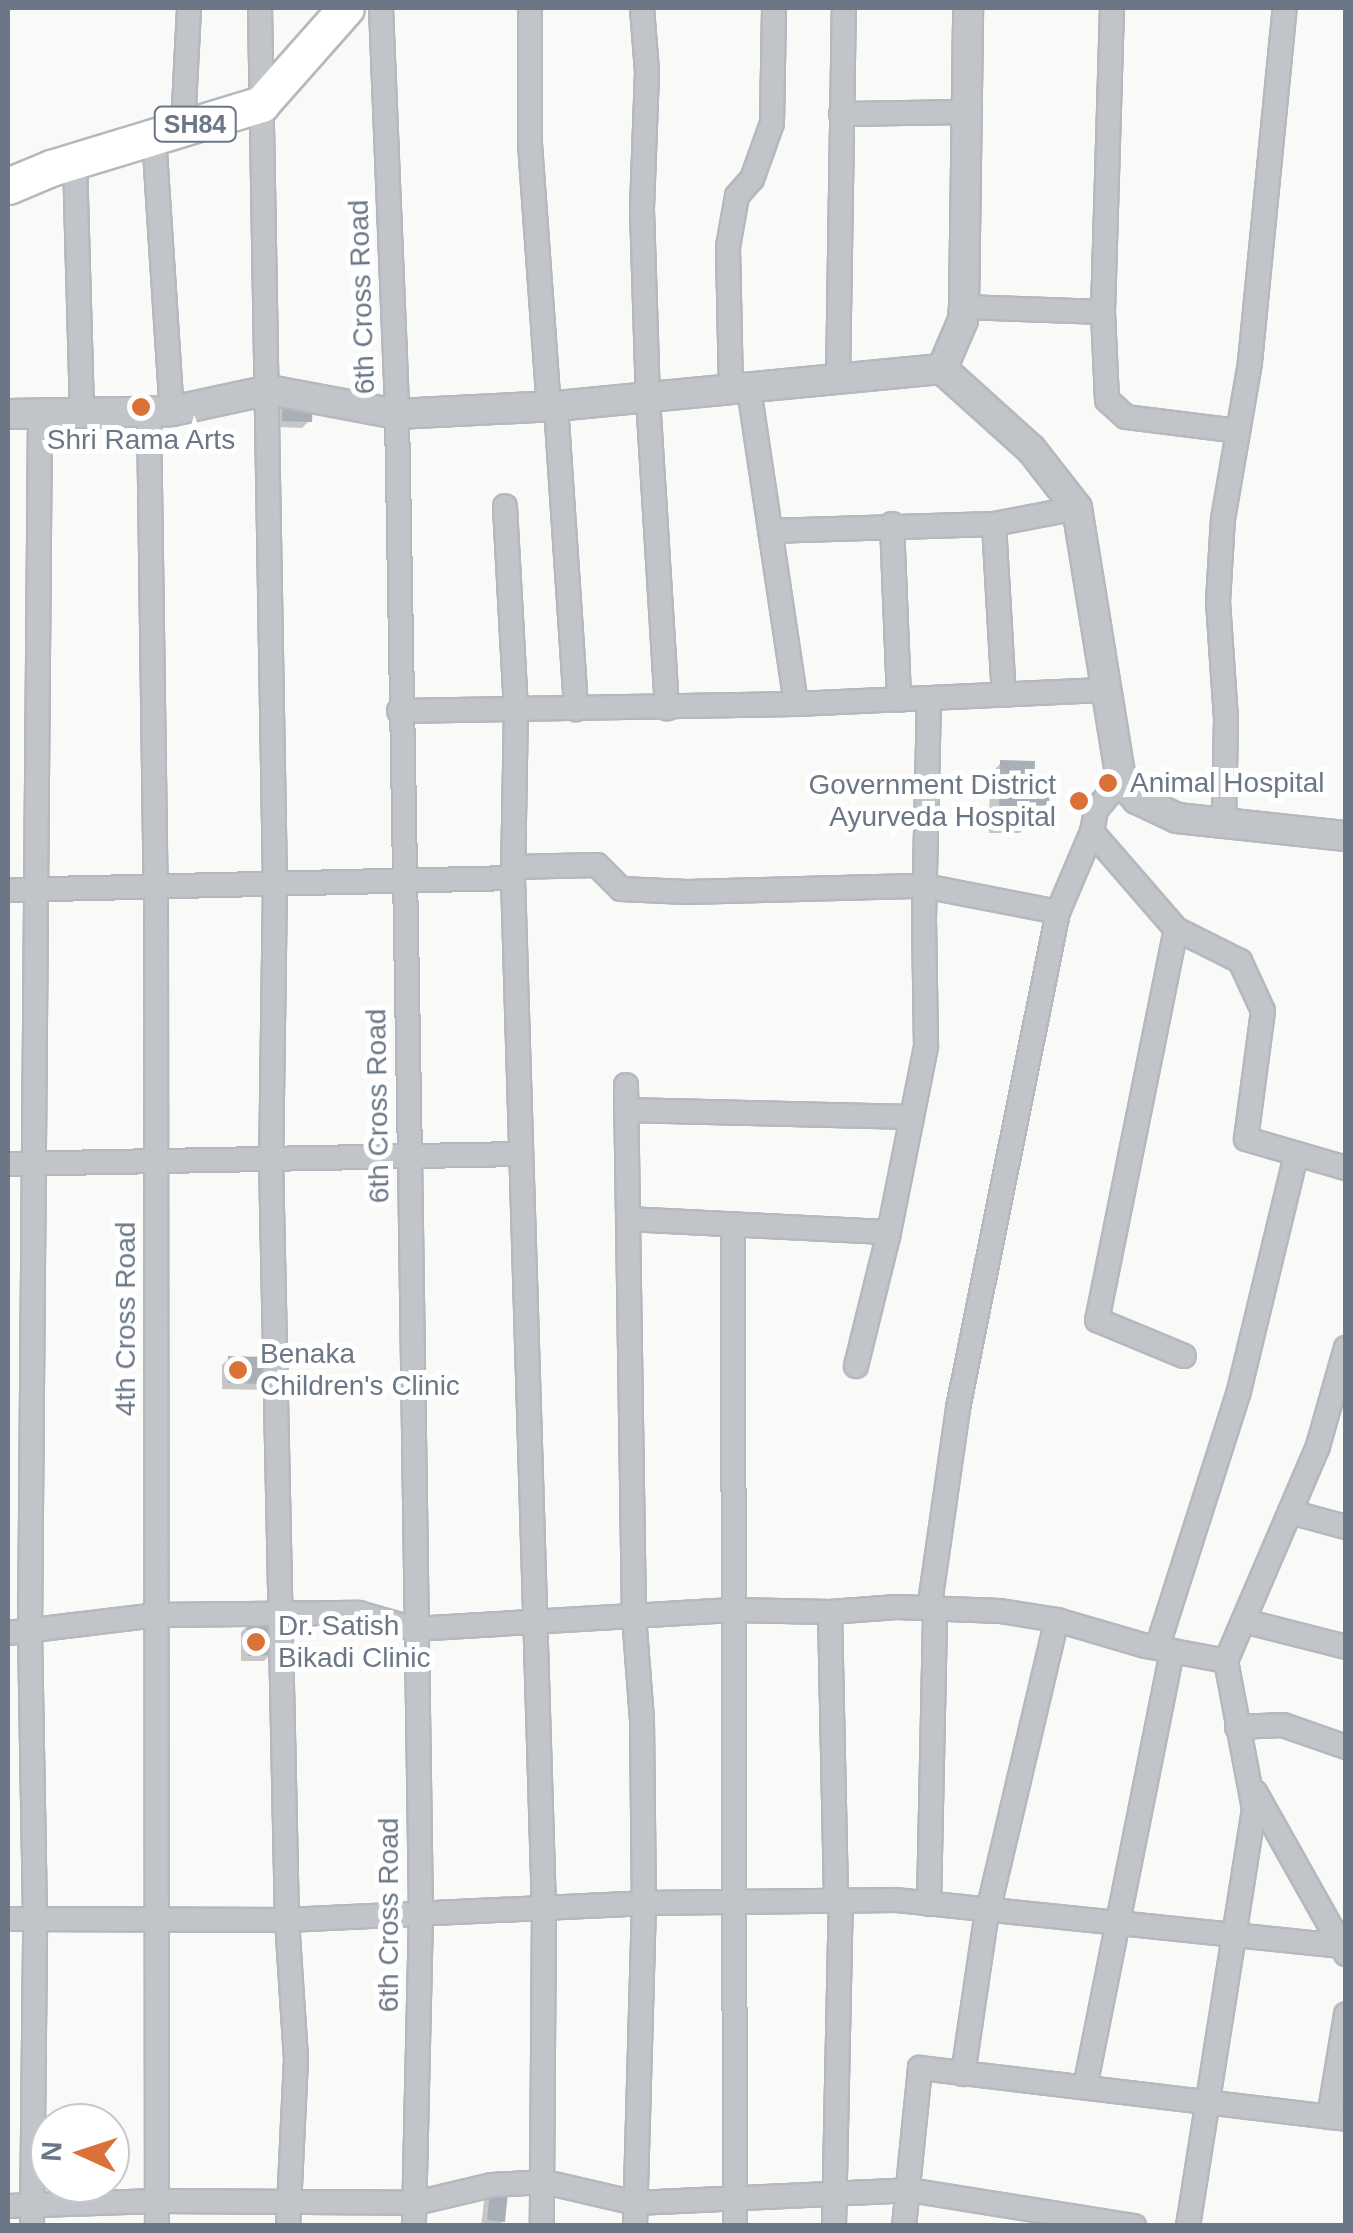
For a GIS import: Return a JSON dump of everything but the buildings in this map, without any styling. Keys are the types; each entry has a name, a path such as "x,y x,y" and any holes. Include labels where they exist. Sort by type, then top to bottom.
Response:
{"main road":[{"name":"SH84","path":"8,186 75,161 261,104 346,8"}],"street":[{"name":"4th Cross Road","path":"157,2226 160,1922 156,885 161,412 168,132 189,8"},
{"path":"260,8 275,882 270,1159 287,1920 296,2059 288,2214"},
{"name":"6th Cross Road","path":"381,8 397,414 402,883 410,1157 421,1914 415,2214"},
{"path":"530,8 530,144 576,709"},
{"path":"642,8 647,72 642,210 648,398 667,708"},
{"path":"774,8 772,123 752,179 737,196 728,247 740,390 770,530 796,704"},
{"path":"838,380 844,8"},
{"path":"942,368 963,320 968,8"},
{"path":"1112,8 1103,312 1107,400 1126,417 1238,431"},
{"path":"1224,823 1226,719 1218,602 1223,519 1258,285 1285,8"},
{"path":"841,114 968,112"},
{"path":"75,161 82,413"},
{"path":"964,306 1103,312"},
{"path":"8,414 161,412 269,390 397,414 648,398 942,368 1030,449 1078,508 1121,780 1136,799 1176,818 1346,836"},
{"path":"32,2216 36,1918 19,1633 34,1163 40,414"},
{"path":"505,506 516,710 514,872 532,1622 544,1908 546,2182 542,2226"},
{"path":"770,530 994,524 1078,508"},
{"path":"892,524 899,700"},
{"path":"994,524 1004,695"},
{"path":"400,711 667,708 1108,690"},
{"path":"856,1366 889,1232 926,1046 924,886 929,699"},
{"path":"929,1904 932,1610 958,1408 1058,912 1092,832 1096,810 1121,780"},
{"path":"1092,832 1176,930 1220,948 1240,961 1248,973 1263,1010 1246,1139 1346,1168"},
{"path":"8,890 275,882 402,883 597,865 621,889 687,892 924,886 1058,912"},
{"path":"1176,930 1097,1320 1184,1356"},
{"path":"626,1085 634,1616 642,1722 644,1903 635,2214"},
{"path":"626,1110 912,1117"},
{"path":"8,1164 521,1154"},
{"path":"1085,2087 1164,1650 1239,1392 1296,1155"},
{"path":"628,1219 889,1232"},
{"path":"733,1224 736,2226"},
{"path":"1188,2226 1254,1809 1226,1661 1318,1446 1346,1348"},
{"path":"1290,1512 1346,1526"},
{"path":"19,1633 156,1614 359,1613 414,1629 732,1610 830,1612 897,1607 1000,1611 1057,1620 1164,1650 1226,1661"},
{"path":"830,1612 838,1901 838,2194 834,2226"},
{"path":"964,2074 988,1911 1057,1620"},
{"path":"1244,1621 1346,1647"},
{"path":"1237,1727 1283,1725 1346,1747"},
{"path":"1248,1780 1344,1950"},
{"path":"8,1919 287,1920 644,1903 838,1901 929,1904 1232,1932 1344,1950"},
{"path":"904,2226 920,2068 1337,2118 1346,2014"},
{"path":"8,2206 32,2216 157,2202 288,2214 415,2214 492,2185 546,2182 635,2214 738,2198 909,2190 1056,2219 1134,2226"}],"place":[{"name":"Shri Rama Arts","path":"141,407"},
{"name":"Animal Hospital","path":"1108,783"},
{"name":"Government District Ayurveda Hospital","path":"1079,801"},
{"name":"Benaka Children's Clinic","path":"238,1370"},
{"name":"Dr. Satish Bikadi Clinic","path":"256,1642"}]}
